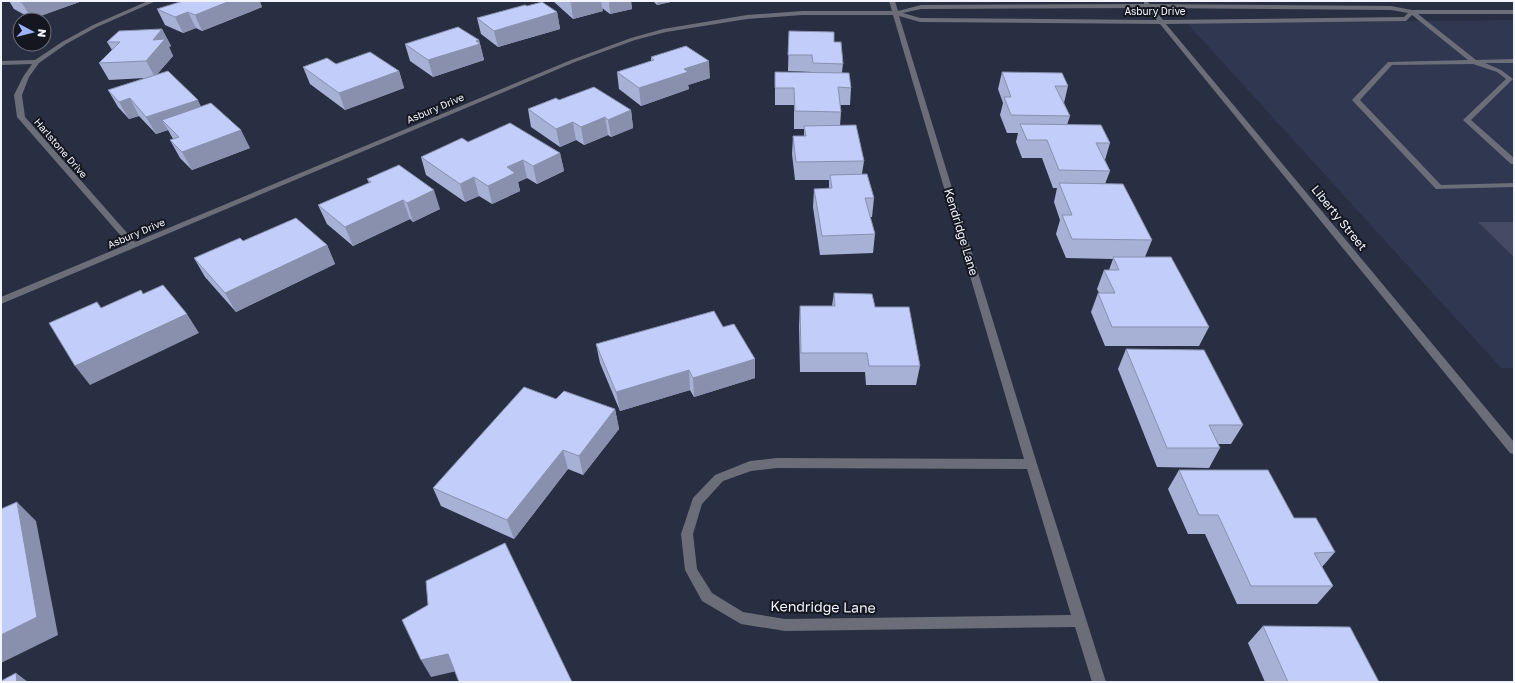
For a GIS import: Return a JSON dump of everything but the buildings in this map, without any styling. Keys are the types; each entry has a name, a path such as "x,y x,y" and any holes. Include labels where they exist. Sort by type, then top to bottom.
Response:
{"street":[{"name":"Harlstone Drive","path":"133,245 21,118 18,95 26,77 37,62 64,43 95,26 153,1"},
{"name":"Kendridge Lane","path":"892,1 1031,464 1099,682"},
{"name":"Asbury Drive","path":"1,301 574,61 633,39 665,30 747,17 802,14 895,13 921,7 1146,3 1391,8 1412,12 1514,12"},
{"name":"Liberty Street","path":"1146,3 1514,450"},
{"path":"1412,12 1475,62 1500,71 1510,79 1467,120 1514,162"},
{"name":"Asbury Drive","path":"895,13 920,20 1161,22 1406,18 1412,12"},
{"path":"1514,61 1390,63 1356,100 1439,187 1514,185"},
{"path":"1,63 37,62"},
{"name":"Kendridge Lane","path":"1031,464 777,462 750,466 720,478 697,502 688,534 691,570 707,597 741,618 785,625 1080,621"}],"shaded area":[{"path":"1514,20 1514,368 1501,368 1187,23"},
{"path":"1478,222 1514,222 1514,257"}]}
